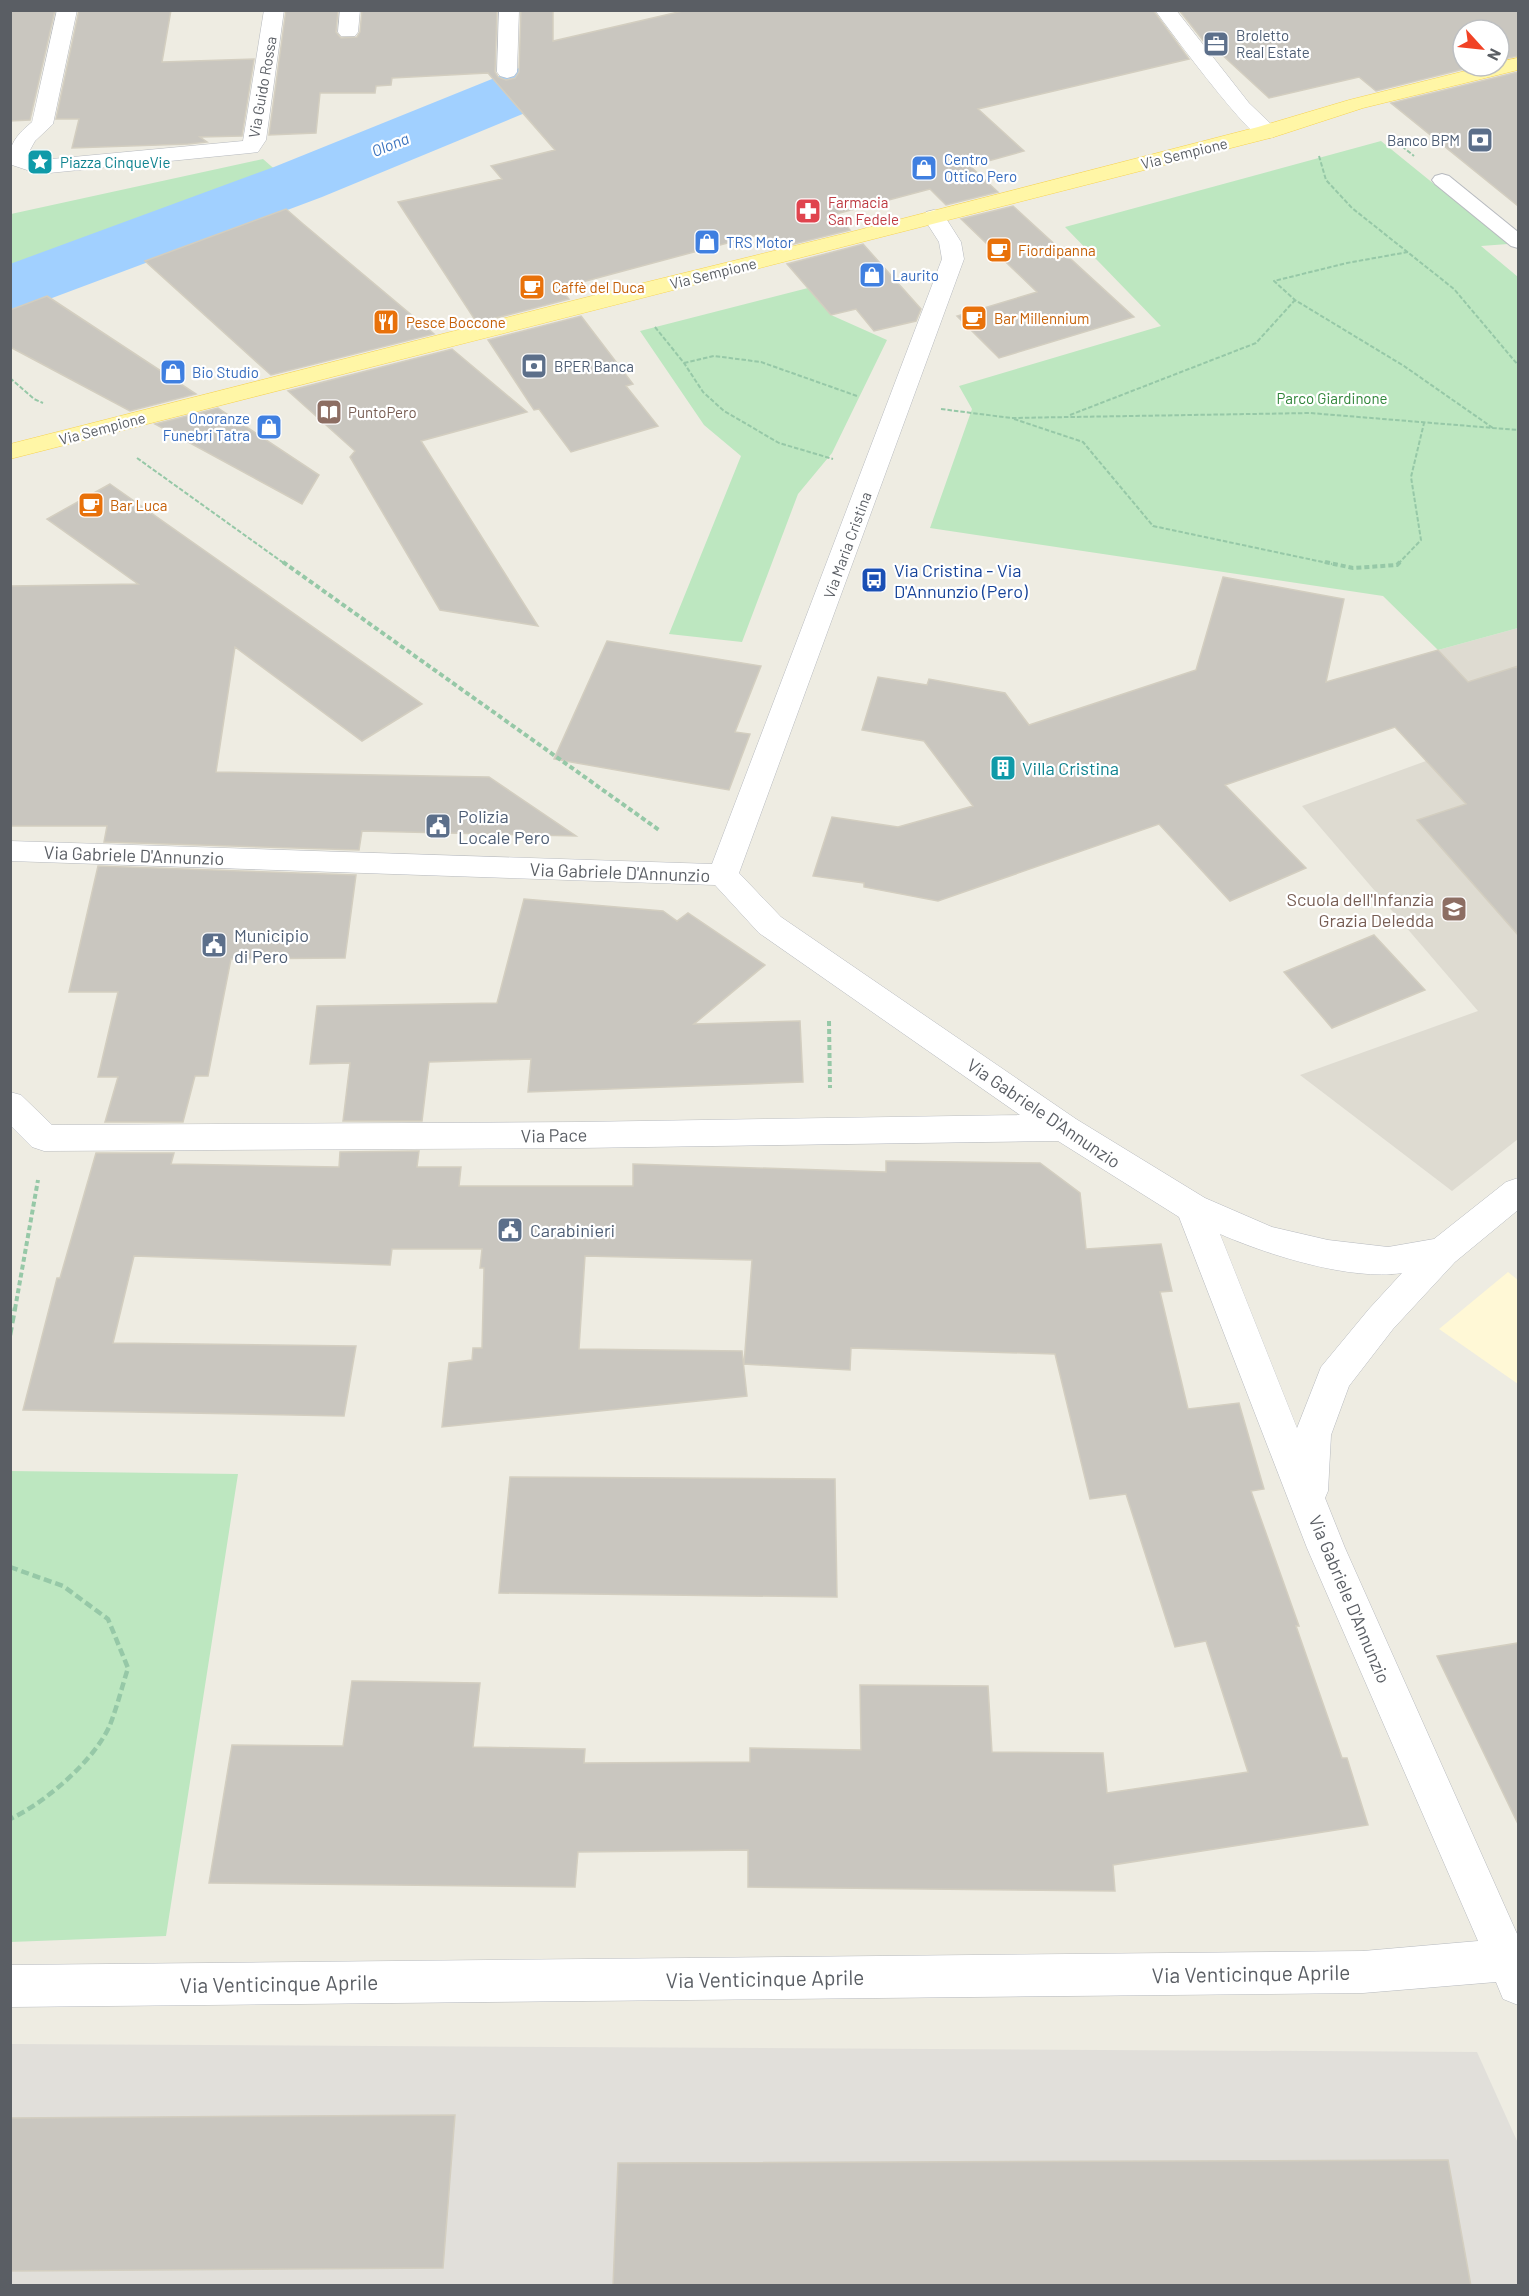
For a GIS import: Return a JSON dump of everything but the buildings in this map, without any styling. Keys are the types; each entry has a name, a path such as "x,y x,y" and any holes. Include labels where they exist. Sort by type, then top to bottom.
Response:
{"main road":[{"name":"Via Sempione","path":"10,452 639,291 852,239 1266,132 1356,104 1518,64"}],"street":[{"name":"Via Guido Rossa","path":"67,10 42,124 27,137 19,150 20,160 39,167 70,166 250,147 255,140 274,10"},
{"path":"348,32 350,10"},
{"path":"507,72 509,10"},
{"path":"1165,10 1242,107 1266,132"},
{"name":"Via Maria Cristina","path":"723,875 953,259 950,242 934,217"},
{"name":"Via Gabriele D'Annunzio","path":"10,851 723,875 770,925 1064,1128 1193,1208 1266,1239 1328,1254 1388,1261 1443,1252"},
{"path":"10,1104 44,1138"},
{"name":"Via Pace","path":"44,1138 298,1138 1064,1128"},
{"path":"1309,1502 1313,1435 1334,1378 1381,1319 1443,1252 1518,1191"},
{"name":"Via Gabriele D'Annunzio","path":"1193,1208 1326,1548 1515,1967"},
{"name":"Via Venticinque Aprile","path":"10,1986 1363,1971 1515,1967"}],"lane":[{"path":"1442,180 1518,242"}],"path":[{"path":"1309,118 1326,180 1352,208 1454,289 1518,365"},
{"path":"1408,252 1347,263 1274,281 1295,300 1404,366 1494,428"},
{"path":"639,291 649,318 703,392 724,411 779,443 874,471"},
{"path":"1067,417 1256,343 1295,300"},
{"path":"684,363 714,356 761,362 835,387 865,400"},
{"path":"10,378 34,399 95,430 723,875"},
{"path":"899,404 1011,418 1310,413 1518,430"},
{"path":"1011,418 1083,442 1154,526 1353,568 1397,564 1421,540 1412,477 1424,423"},
{"path":"829,966 830,1132"},
{"path":"10,1335 44,1138"},
{"path":"10,1567 63,1586 108,1619 128,1668 109,1727 76,1773 28,1811 10,1819"}],"shaded area":[{"name":"Scuola dell'Infanzia Grazia Deledda","path":"1518,628 1518,1139 1452,1191 1300,1075 1478,1011 1302,806 1426,761 1484,699 1438,650"},
{"path":"1508,1272 1518,1280 1518,1384 1439,1329"},
{"path":"11,2044 1477,2052 1518,2143 1518,2285 11,2286"}],"green space":[{"name":"Parco Giardinone","path":"1381,141 1508,244 1481,246 1518,277 1518,628 1438,650 1383,596 930,528 972,409 959,386 1161,326 1065,227"},
{"path":"263,159 279,173 11,272 11,214"},
{"path":"808,288 831,315 887,340 832,453 798,494 742,642 669,634 741,456 704,425 640,331"},
{"path":"10,1471 238,1474 166,1936 11,1942"}],"waterway":[{"name":"Olona","path":"10,289 298,182 577,68 644,49"}],"place":[{"name":"Broletto Real Estate","path":"1216,44"},
{"name":"Banco BPM","path":"1480,140"},
{"name":"Piazza CinqueVie","path":"40,162"},
{"name":"Centro Ottico Pero","path":"924,168"},
{"name":"Farmacia San Fedele","path":"808,211"},
{"name":"TRS Motor","path":"707,242"},
{"name":"Fiordipanna","path":"999,250"},
{"name":"Laurito","path":"872,275"},
{"name":"Caffè del Duca","path":"532,287"},
{"name":"Bar Millennium","path":"974,318"},
{"name":"Pesce Boccone","path":"386,322"},
{"name":"BPER Banca","path":"534,366"},
{"name":"Bio Studio","path":"173,372"},
{"name":"PuntoPero","path":"329,412"},
{"name":"Onoranze Funebri Tatra","path":"269,427"},
{"name":"Bar Luca","path":"91,505"},
{"name":"Via Cristina - Via D'Annunzio (Pero)","path":"874,580"},
{"name":"Villa Cristina","path":"1003,768"},
{"name":"Polizia Locale Pero","path":"438,826"},
{"name":"Scuola dell'Infanzia Grazia Deledda","path":"1454,909"},
{"name":"Municipio di Pero","path":"214,945"},
{"name":"Carabinieri","path":"510,1230"}]}
